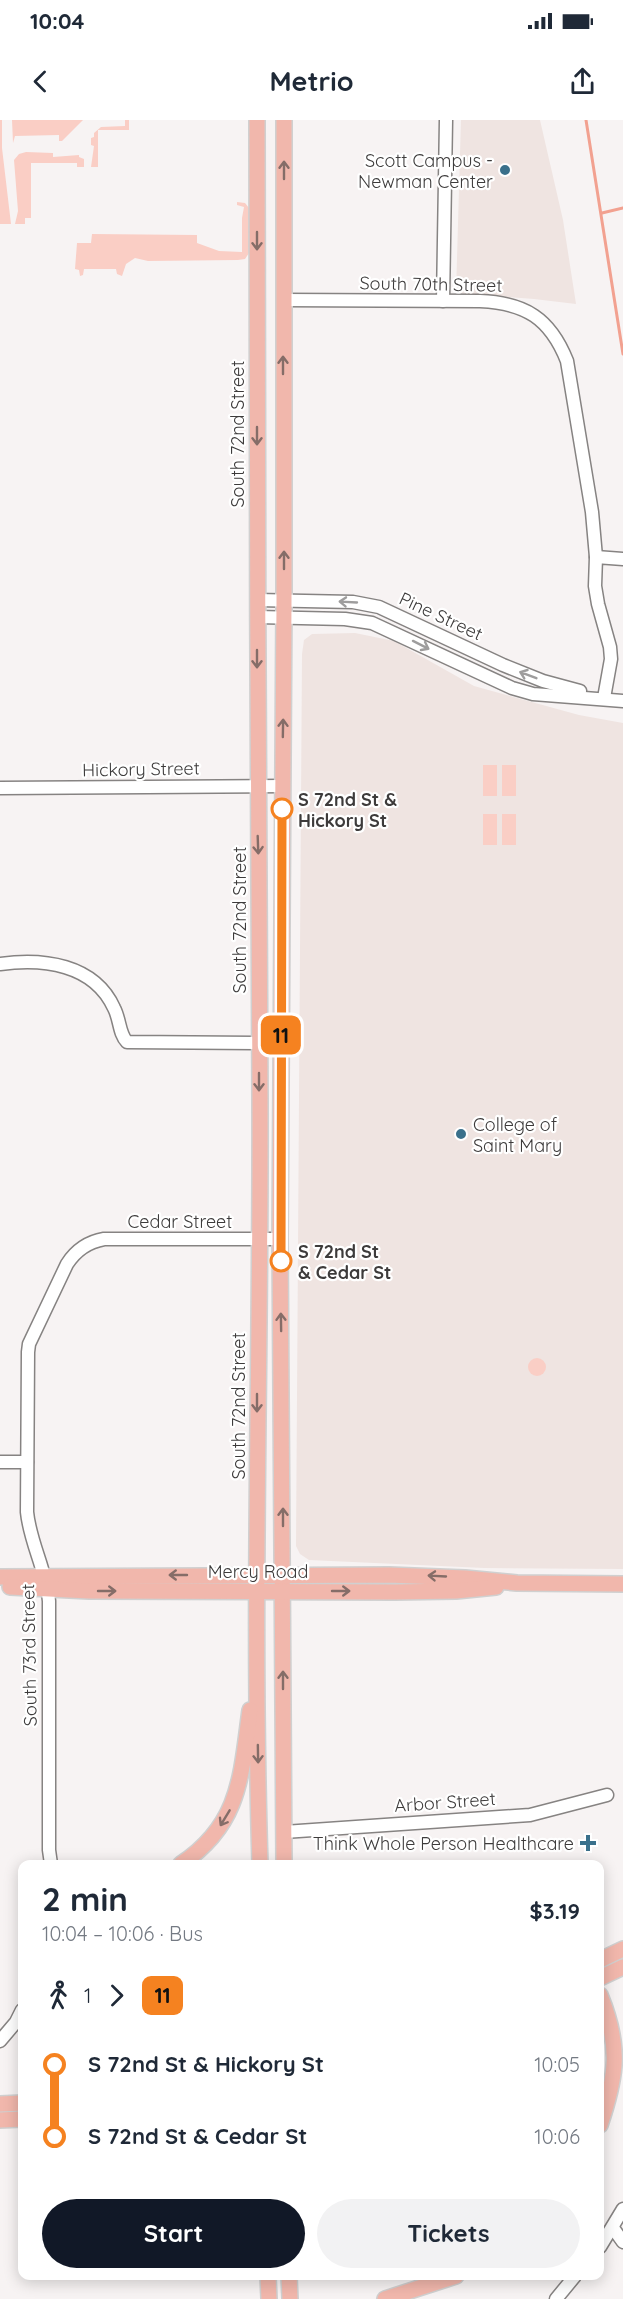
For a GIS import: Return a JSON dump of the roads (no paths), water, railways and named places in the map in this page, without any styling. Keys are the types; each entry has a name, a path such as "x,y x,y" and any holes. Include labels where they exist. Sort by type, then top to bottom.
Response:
{"main road":[{"name":"South 72nd Street","path":"257,120 259,1043 257,1659 260,1860"},
{"path":"284,120 280,1239 284,1860"},
{"name":"Mercy Road","path":"0,1587 47,1582 257,1575 426,1576 483,1579 517,1584"},
{"name":"Mercy Road","path":"0,1576 47,1582 89,1591 449,1591 517,1584 623,1584"},
{"path":"186,1860 203,1847 225,1820 232,1805 241,1776 257,1659"},
{"path":"604,1958 623,1949"},
{"path":"604,1976 623,1967"},
{"path":"604,2006 612,2029 615,2065 612,2088 604,2113"},
{"path":"0,2104 18,2103"},
{"path":"0,2120 18,2119"},
{"path":"268,2280 268,2299"},
{"path":"290,2280 290,2299"},
{"path":"385,2299 444,2280"}],"street":[{"path":"443,301 446,120"},
{"name":"South 70th Street","path":"284,300 503,302 518,306 548,327 559,342 567,361 592,512 597,604 610,647 611,659 604,698"},
{"path":"596,557 623,559"},
{"name":"Pine Street","path":"257,600 353,602 379,608 517,671 543,681 604,698"},
{"name":"Pine Street","path":"257,617 345,619 372,623 512,688 533,694 623,701"},
{"name":"Hickory Street","path":"0,788 282,786"},
{"path":"0,964 57,964 74,969 88,977 110,1000 119,1020 123,1037 127,1042 259,1043"},
{"name":"Cedar Street","path":"82,1247 104,1239 280,1239"},
{"name":"South 73rd Street","path":"50,1860 47,1582 29,1526 28,1352 29,1344 67,1264 82,1247"},
{"path":"0,1462 27,1462"},
{"name":"Arbor Street","path":"284,1832 530,1815 607,1795"},
{"path":"0,2041 18,2018"},
{"path":"604,2241 623,2209"},
{"path":"613,2228 623,2242"},
{"path":"556,2299 572,2280"}],"waterway":[{"path":"586,120 623,354"},
{"path":"602,213 623,208"}],"place":[{"name":"Scott Campus - Newman Center","path":"505,170"},
{"name":"S 72nd St & Hickory St","path":"282,809"},
{"name":"College of Saint Mary","path":"461,1134"},
{"name":"S 72nd St & Cedar St","path":"281,1261"},
{"name":"Think Whole Person Healthcare","path":"588,1843"}]}
